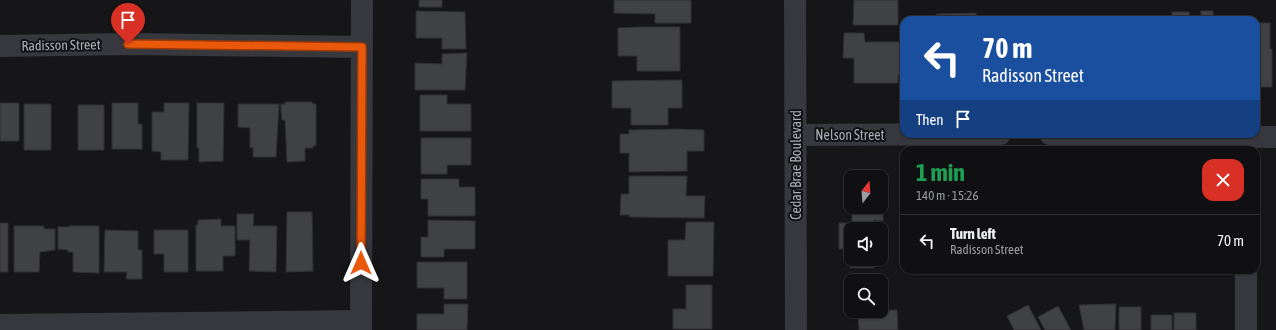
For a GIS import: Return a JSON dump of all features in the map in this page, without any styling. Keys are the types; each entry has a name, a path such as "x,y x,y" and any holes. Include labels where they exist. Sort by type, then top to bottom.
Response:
{"street":[{"path":"0,325 361,326 362,0"},
{"name":"Cedar Brae Boulevard","path":"796,0 796,330"},
{"name":"Radisson Street","path":"0,46 128,44 362,47"},
{"name":"Nelson Street","path":"795,135 900,134"},
{"path":"1138,138 1247,143 1276,137"},
{"path":"1246,274 1246,330"}],"building":[{"path":"419,0 442,0 442,7 419,7"},
{"path":"614,0 691,0 691,23 655,23 655,14 614,13"},
{"path":"854,0 898,0 898,25 853,25"},
{"path":"416,11 465,12 466,49 442,49 442,38 416,38"},
{"path":"1201,11 1213,11 1213,16 1201,16"},
{"path":"1172,12 1189,12 1190,16 1172,16"},
{"path":"976,13 976,16 936,16 936,14"},
{"path":"1260,23 1270,23 1272,87 1260,87"},
{"path":"680,27 680,71 637,71 637,56 618,56 618,28"},
{"path":"844,33 864,33 865,42 900,42 900,75 898,75 898,83 854,83 854,58 843,58"},
{"path":"467,53 465,90 415,90 415,63 442,64 442,54"},
{"path":"682,80 682,108 668,108 668,125 631,125 631,108 612,108 612,81"},
{"path":"420,95 447,95 447,104 471,104 471,131 420,131"},
{"path":"285,102 312,102 313,104 316,104 316,146 313,146 313,148 305,148 305,161 287,162 285,120 282,120 281,111 281,104 285,104"},
{"path":"0,103 19,103 19,141 0,141"},
{"path":"112,103 138,103 138,124 142,124 142,149 112,149"},
{"path":"164,103 189,103 188,160 161,160 161,152 152,151 152,112 164,112"},
{"path":"197,103 224,103 223,161 199,162 199,148 197,148"},
{"path":"24,104 51,104 51,150 24,150"},
{"path":"238,104 279,104 276,157 253,157 253,147 250,148 250,128 238,127"},
{"path":"78,105 104,105 104,150 78,150"},
{"path":"629,130 704,130 704,151 687,151 687,171 629,172 629,153 620,153 620,134 629,134"},
{"path":"421,138 471,138 471,165 447,165 447,174 421,174"},
{"path":"629,176 687,176 686,196 705,196 704,218 629,217 629,215 620,215 621,194 629,194"},
{"path":"421,179 459,179 459,187 475,187 475,216 428,216 428,199 421,199"},
{"path":"287,212 312,212 313,271 286,272"},
{"path":"237,214 254,214 253,226 277,226 276,272 249,271 250,240 237,240"},
{"path":"852,214 883,214 883,221 874,220 874,222 852,222"},
{"path":"221,219 221,226 235,226 235,256 223,256 223,271 196,271 196,225 198,225 198,220"},
{"path":"428,220 475,221 475,249 444,249 444,257 421,257 421,237 428,237"},
{"path":"686,222 714,222 713,276 668,276 668,240 685,240"},
{"path":"0,223 8,223 8,272 0,272"},
{"path":"839,223 844,223 844,249 839,249"},
{"path":"14,226 44,226 44,229 55,229 55,250 40,252 39,272 14,272"},
{"path":"99,226 99,273 73,272 73,252 58,249 58,227"},
{"path":"105,230 138,231 138,250 142,250 142,279 126,279 127,272 104,272"},
{"path":"154,230 188,230 188,272 164,272 164,254 154,254"},
{"path":"417,262 467,262 467,299 444,299 444,288 417,288"},
{"path":"850,266 874,266 874,268 850,268"},
{"path":"686,285 712,285 712,329 673,329 673,309 686,309"},
{"path":"444,304 468,304 467,330 417,330 417,314 444,314"},
{"path":"1116,304 1115,330 1084,330 1079,305"},
{"path":"1028,305 1041,330 1014,330 1007,316"},
{"path":"1058,306 1071,330 1045,330 1038,317"},
{"path":"1119,307 1141,307 1141,330 1119,330"},
{"path":"888,310 897,310 898,330 859,330 858,318 888,318"},
{"path":"1174,313 1196,313 1196,330 1174,330"},
{"path":"1151,315 1172,315 1172,330 1151,330"}],"route":[{"path":"128,44 362,47 361,263"}]}
